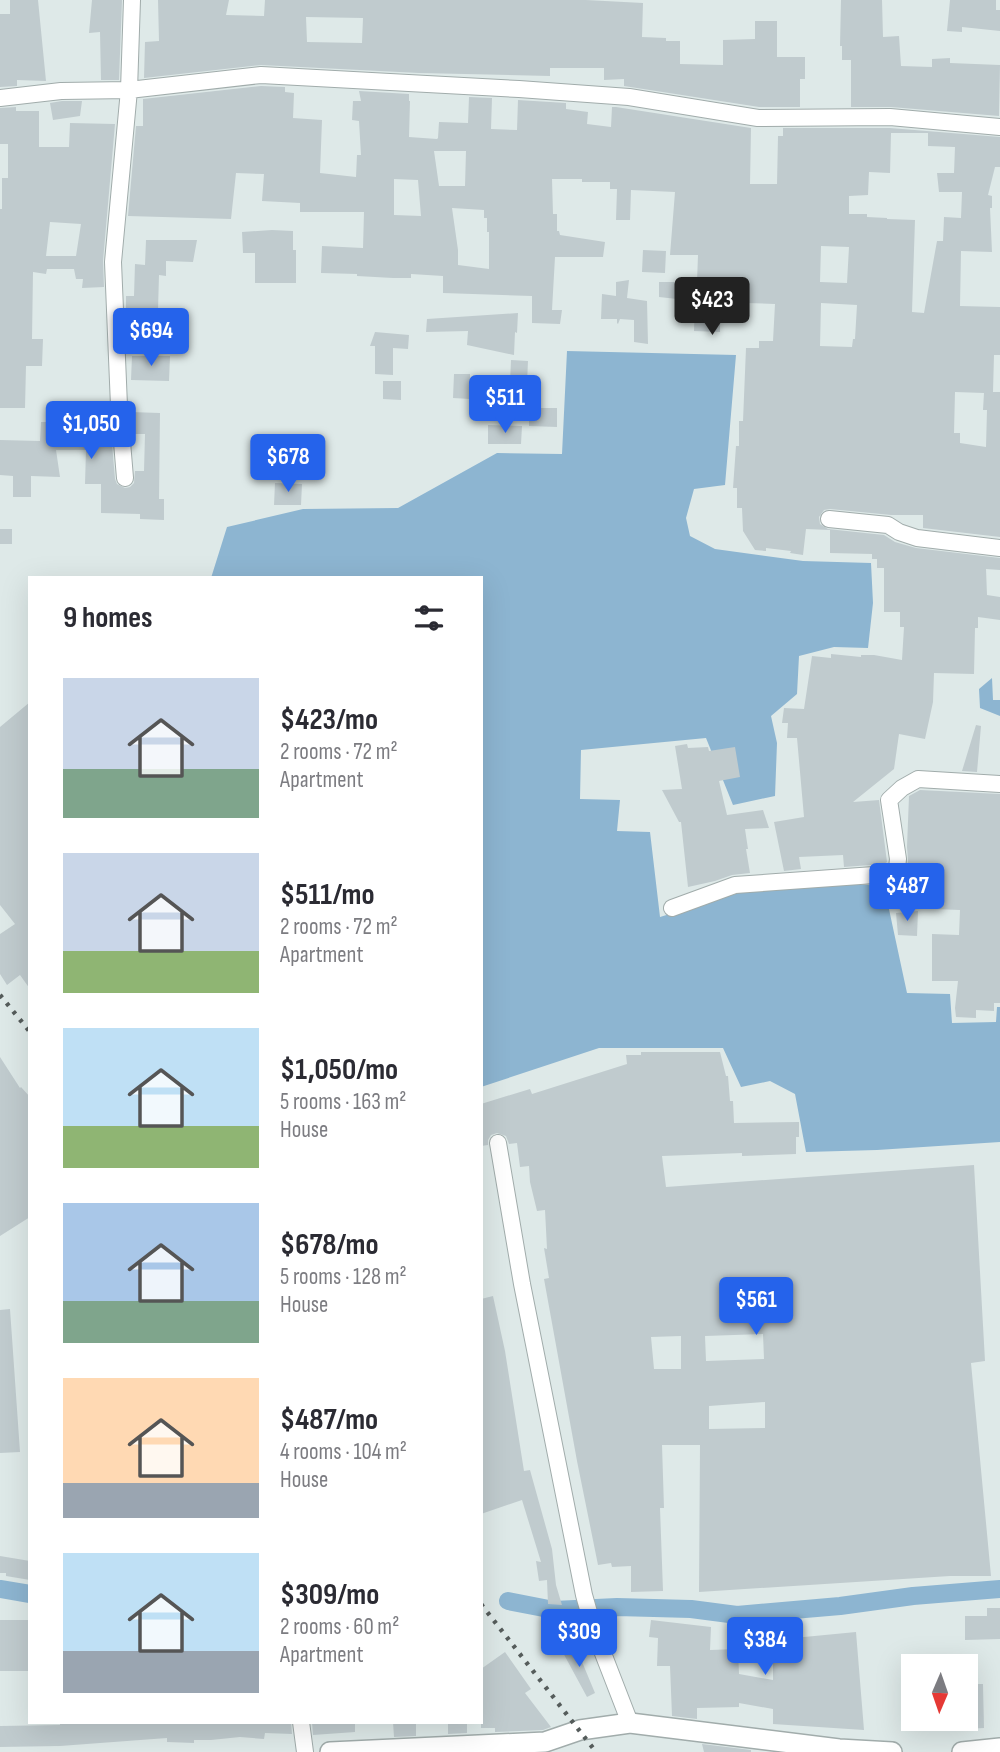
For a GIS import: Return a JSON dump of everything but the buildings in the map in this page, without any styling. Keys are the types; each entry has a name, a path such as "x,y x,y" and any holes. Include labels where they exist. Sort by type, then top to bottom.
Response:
{"street":[{"path":"125,478 113,262 130,90 132,0"},
{"path":"0,98 61,91 130,90 261,75 629,97 758,118 890,117 1000,127"},
{"path":"830,519 888,525 917,538 1000,548"},
{"path":"672,908 734,885 888,874 897,868 898,859 889,800 902,788 918,779 1000,784"},
{"path":"498,1143 522,1284 584,1595 594,1630 630,1723"},
{"path":"330,1752 545,1742 580,1730 630,1723 839,1749 892,1752"},
{"path":"301,1724 305,1752"},
{"path":"962,1752 1000,1748"}],"water":[{"path":"567,351 736,355 725,485 694,489 686,518 690,536 715,549 803,561 871,563 873,603 868,648 834,647 799,656 797,694 771,716 777,743 775,796 733,805 706,738 581,750 580,799 620,800 617,831 650,832 660,917 755,888 836,883 884,886 907,993 950,994 952,1023 996,1022 997,1007 1000,1007 1000,1142 806,1152 795,1094 770,1081 741,1087 723,1048 599,1048 483,1086 483,576 212,576 227,527 303,509 398,508 497,453 562,454"},
{"path":"992,678 993,700 1000,700 1000,716 980,708 979,689"}],"waterway":[{"path":"0,1589 28,1594"},
{"path":"508,1601 554,1610 617,1607 691,1609 737,1615 1000,1589"}],"railway":[{"path":"0,995 28,1030"},
{"path":"483,1607 596,1752"}]}
